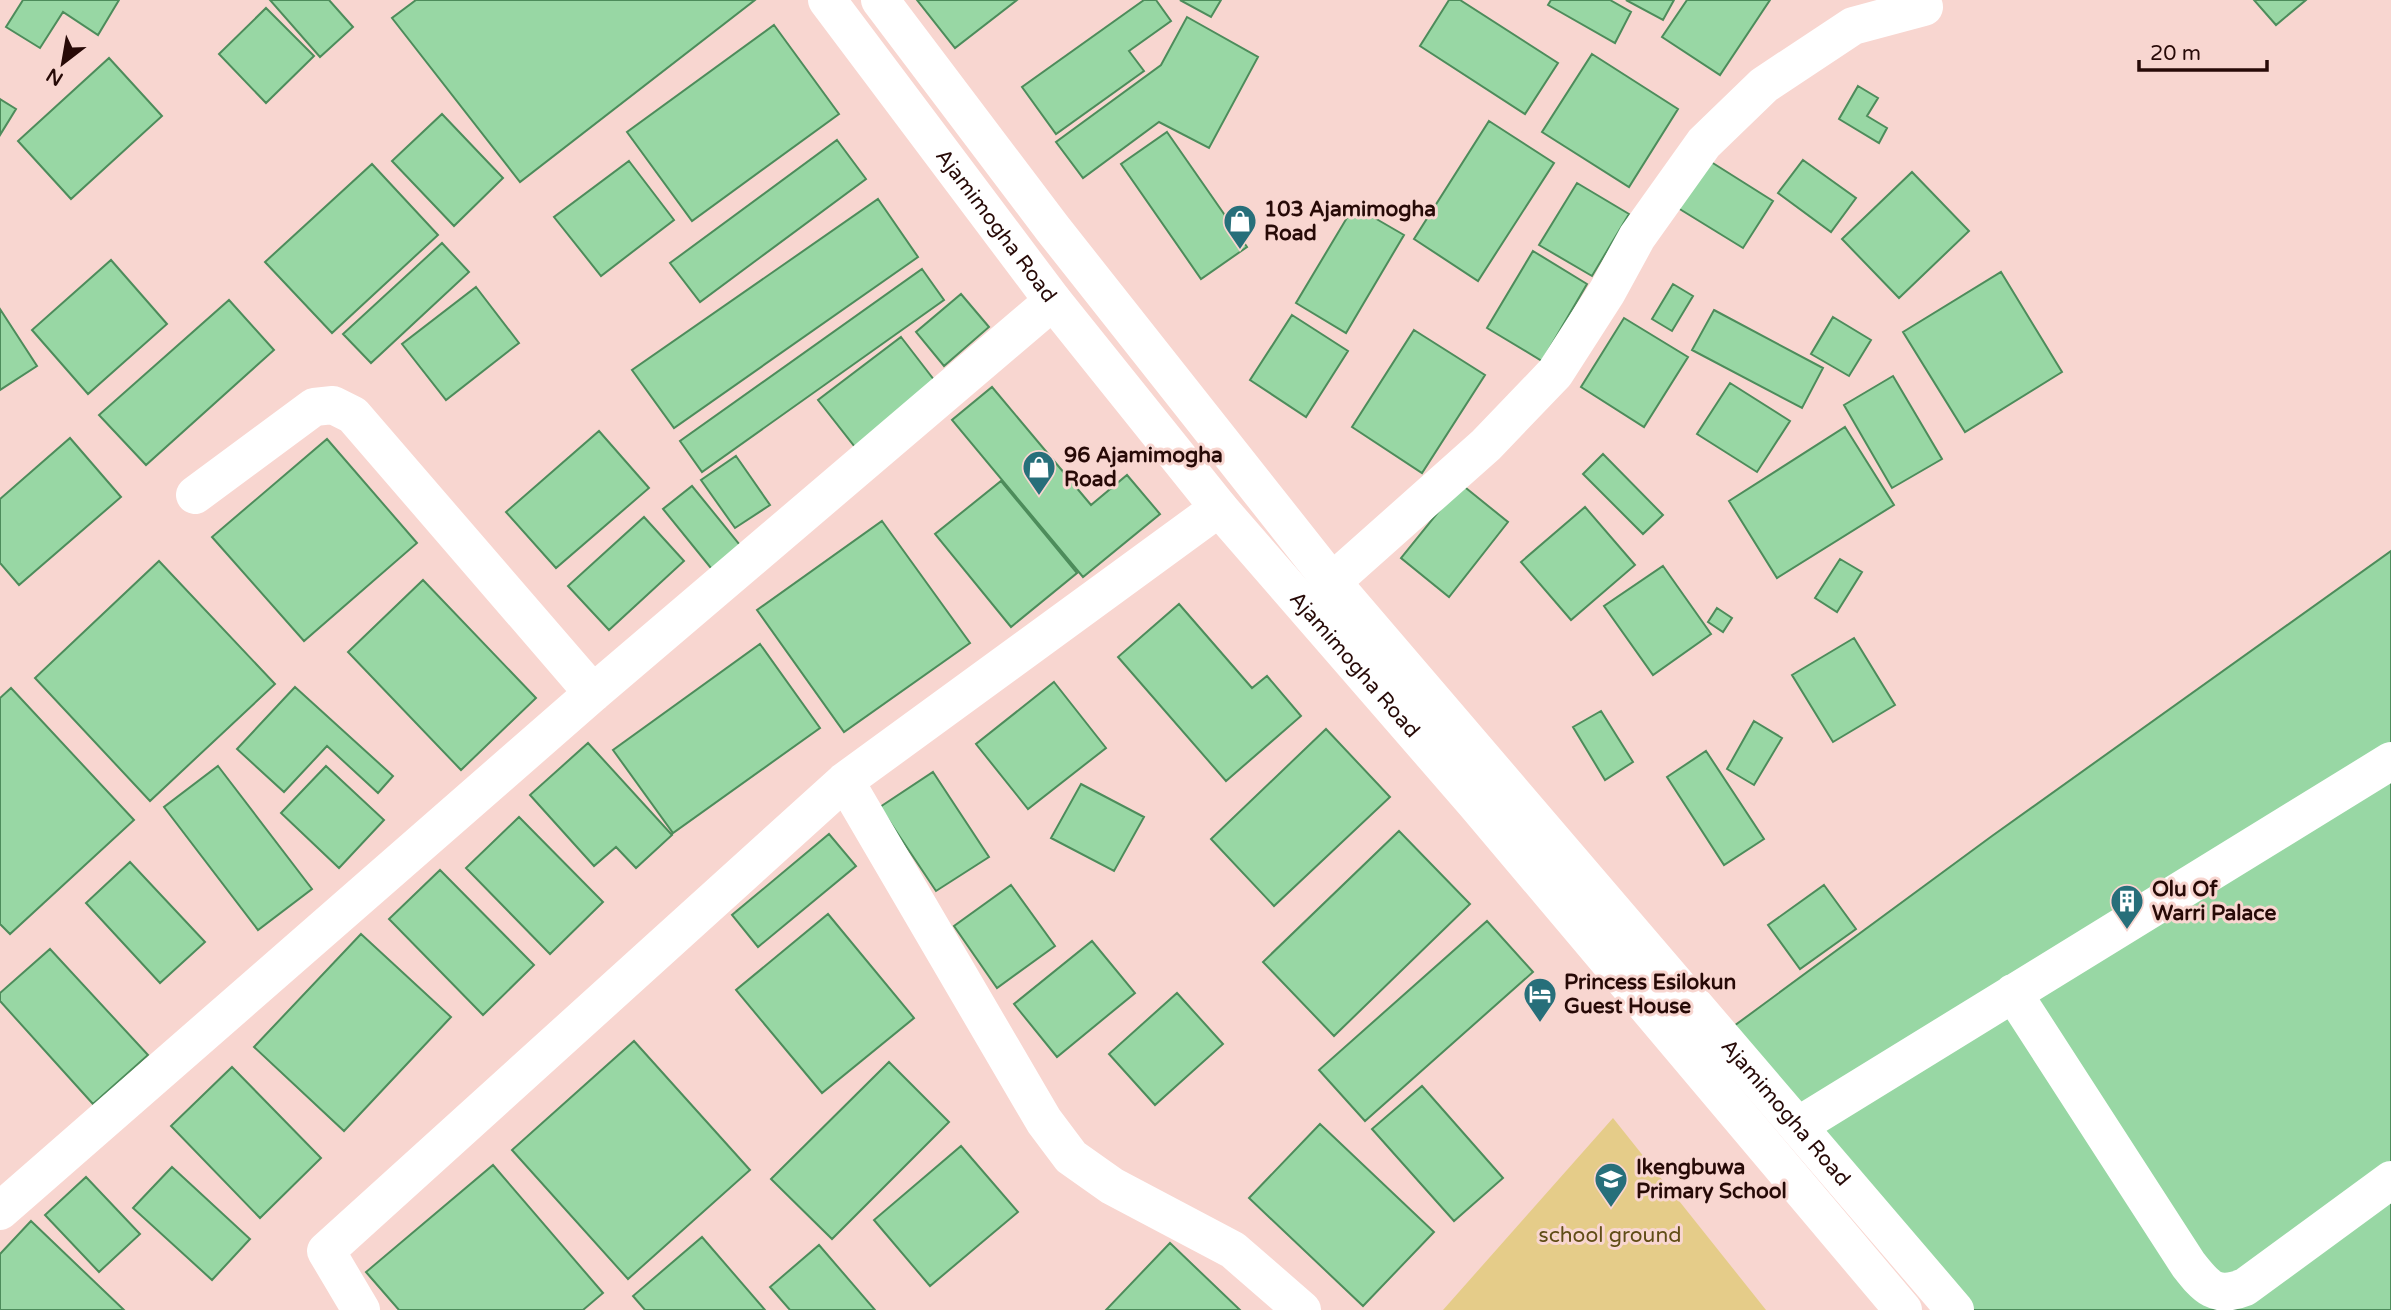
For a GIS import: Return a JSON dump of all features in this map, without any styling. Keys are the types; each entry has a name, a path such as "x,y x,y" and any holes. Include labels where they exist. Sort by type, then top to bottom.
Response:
{"street":[{"name":"Ajamimogha Road","path":"827,0 1053,301 1219,508 1466,793 1903,1310"},
{"name":"Ajamimogha Road","path":"880,0 1053,229 1332,582 1955,1310"},
{"path":"1332,582 1486,444 1555,373 1607,292 1637,237 1704,143 1764,85 1853,26 1924,7"},
{"path":"0,1211 593,693 1053,301"},
{"path":"195,495 314,407 333,405 353,415 593,693"},
{"path":"361,1310 326,1251 845,781 1219,508"},
{"path":"1798,1126 2391,761"},
{"path":"845,781 1044,1121 1071,1157 1112,1186 1233,1250 1302,1310"},
{"path":"2013,993 2188,1264 2214,1291 2230,1293 2245,1287 2391,1181"}],"green space":[{"name":"school ground","path":"1613,1118 1766,1310 1443,1310"}],"building":[{"path":"23,0 119,0 98,35 63,12 40,48 6,27"},
{"path":"270,0 329,0 353,27 320,57"},
{"path":"416,0 755,0 520,182 392,18"},
{"path":"917,0 1017,0 955,48"},
{"path":"1144,0 1156,0 1171,21 1129,51 1144,71 1056,134 1022,87"},
{"path":"1180,0 1221,0 1211,17"},
{"path":"1449,0 1460,0 1558,63 1525,114 1420,46"},
{"path":"1551,0 1610,0 1631,12 1615,43 1548,5"},
{"path":"1626,0 1674,0 1663,20"},
{"path":"1687,0 1770,0 1720,75 1662,37"},
{"path":"2254,0 2306,0 2276,25"},
{"path":"266,8 314,56 266,103 219,54"},
{"path":"1187,17 1258,57 1209,148 1159,122 1083,178 1056,142 1161,65"},
{"path":"774,25 839,114 692,221 627,132"},
{"path":"1592,54 1678,109 1629,187 1542,132"},
{"path":"109,58 162,116 71,199 18,141"},
{"path":"1858,86 1878,98 1867,116 1887,128 1879,143 1839,119"},
{"path":"0,99 16,109 0,135"},
{"path":"442,114 503,178 454,226 392,161"},
{"path":"1489,121 1554,163 1478,281 1414,239"},
{"path":"1167,132 1247,247 1201,279 1121,164"},
{"path":"837,140 866,179 700,302 670,263"},
{"path":"1708,160 1773,201 1743,248 1678,208"},
{"path":"1803,160 1856,198 1831,232 1778,193"},
{"path":"629,161 674,220 601,276 554,217"},
{"path":"372,164 438,235 332,333 265,262"},
{"path":"1912,172 1969,231 1899,298 1842,239"},
{"path":"1577,183 1629,214 1592,276 1539,245"},
{"path":"878,199 918,257 674,428 632,370"},
{"path":"1354,206 1404,235 1346,333 1296,303"},
{"path":"442,243 469,272 371,363 343,334"},
{"path":"1533,251 1587,284 1542,361 1487,328"},
{"path":"111,260 167,324 88,394 32,330"},
{"path":"922,269 944,300 702,472 680,441"},
{"path":"2001,272 2062,372 1965,432 1903,332"},
{"path":"1673,284 1693,296 1672,331 1652,319"},
{"path":"476,287 519,343 446,400 402,344"},
{"path":"961,294 989,327 944,366 916,332"},
{"path":"229,300 274,350 146,465 99,415"},
{"path":"0,309 37,366 0,390"},
{"path":"1714,310 1823,368 1802,408 1692,350"},
{"path":"1292,315 1348,351 1306,417 1250,380"},
{"path":"1833,317 1871,340 1849,376 1811,354"},
{"path":"1624,318 1688,357 1644,427 1581,387"},
{"path":"1414,330 1485,375 1422,473 1352,427"},
{"path":"901,337 938,385 855,447 818,400"},
{"path":"1893,376 1942,459 1892,488 1844,405"},
{"path":"1730,383 1790,421 1757,472 1697,434"},
{"path":"992,387 1091,505 1127,475 1160,514 1083,577 952,420"},
{"path":"1845,427 1894,505 1777,578 1729,501"},
{"path":"599,431 649,488 556,568 506,512"},
{"path":"70,438 121,497 19,585 0,563 0,499"},
{"path":"327,439 417,543 304,641 212,537"},
{"path":"1603,454 1663,515 1643,534 1583,474"},
{"path":"736,456 770,505 735,528 701,480"},
{"path":"1001,481 1077,573 1011,627 935,534"},
{"path":"1461,484 1508,522 1449,597 1401,558"},
{"path":"692,486 744,550 715,573 663,509"},
{"path":"1585,507 1635,565 1571,620 1521,562"},
{"path":"644,517 684,561 609,630 568,586"},
{"path":"882,521 970,643 844,732 757,610"},
{"name":"Olu Of Warri Palace","path":"2391,551 2391,1310 1972,1310 1734,1026 1992,836"},
{"path":"1840,559 1862,572 1837,612 1815,598"},
{"path":"159,561 275,684 150,801 35,678"},
{"path":"1663,566 1711,634 1653,675 1604,606"},
{"path":"423,580 536,698 461,770 348,652"},
{"path":"1179,604 1252,688 1267,676 1301,716 1226,781 1118,657"},
{"path":"1717,608 1732,618 1723,632 1708,622"},
{"path":"1854,638 1895,705 1833,742 1792,675"},
{"path":"760,644 820,728 673,833 613,750"},
{"path":"1054,682 1106,748 1028,809 976,744"},
{"path":"295,687 393,776 378,793 327,746 284,792 237,749"},
{"path":"11,688 134,820 10,934 0,924 0,698"},
{"path":"1601,711 1633,762 1605,780 1573,727"},
{"path":"1754,721 1782,738 1754,785 1727,769"},
{"path":"1326,729 1390,797 1274,906 1211,839"},
{"path":"588,743 672,835 636,868 616,847 594,866 530,795"},
{"path":"1706,751 1764,839 1724,865 1667,777"},
{"path":"218,766 312,889 258,930 164,807"},
{"path":"326,766 384,820 339,868 281,813"},
{"path":"933,772 989,857 936,891 880,807"},
{"path":"1081,784 1144,817 1114,871 1051,838"},
{"path":"519,817 603,902 550,954 466,868"},
{"path":"1399,831 1470,904 1334,1036 1263,962"},
{"path":"829,834 856,866 758,947 732,915"},
{"path":"130,862 205,942 160,983 86,903"},
{"path":"440,870 534,965 483,1015 389,919"},
{"path":"1011,885 1055,946 997,988 954,926"},
{"path":"1824,885 1856,929 1800,969 1768,925"},
{"path":"828,914 914,1018 822,1093 736,990"},
{"path":"1487,921 1533,972 1365,1121 1319,1070"},
{"path":"361,934 451,1017 344,1131 254,1047"},
{"path":"1092,941 1135,993 1057,1057 1014,1004"},
{"path":"50,949 148,1055 93,1104 0,1001 0,993"},
{"path":"1177,993 1223,1044 1155,1105 1109,1054"},
{"path":"634,1041 750,1170 628,1279 512,1150"},
{"path":"889,1062 949,1122 832,1239 771,1179"},
{"path":"232,1067 321,1158 260,1218 171,1126"},
{"path":"1422,1086 1503,1178 1454,1221 1372,1129"},
{"path":"1320,1124 1434,1232 1363,1306 1249,1198"},
{"path":"961,1146 1018,1212 930,1286 874,1220"},
{"path":"493,1165 603,1293 583,1310 399,1310 366,1272"},
{"path":"172,1167 250,1239 212,1280 133,1208"},
{"path":"86,1177 140,1234 99,1272 45,1215"},
{"path":"31,1221 124,1310 0,1310 0,1254"},
{"path":"702,1237 765,1310 645,1310 633,1296"},
{"path":"1170,1243 1240,1310 1106,1310"},
{"path":"819,1245 875,1310 790,1310 770,1287"}],"place":[{"name":"103 Ajamimogha Road","path":"1240,251"},
{"name":"96 Ajamimogha Road","path":"1039,497"},
{"name":"Olu Of Warri Palace","path":"2127,931"},
{"name":"Princess Esilokun Guest House","path":"1540,1024"},
{"name":"Ikengbuwa Primary School","path":"1611,1209"}]}
